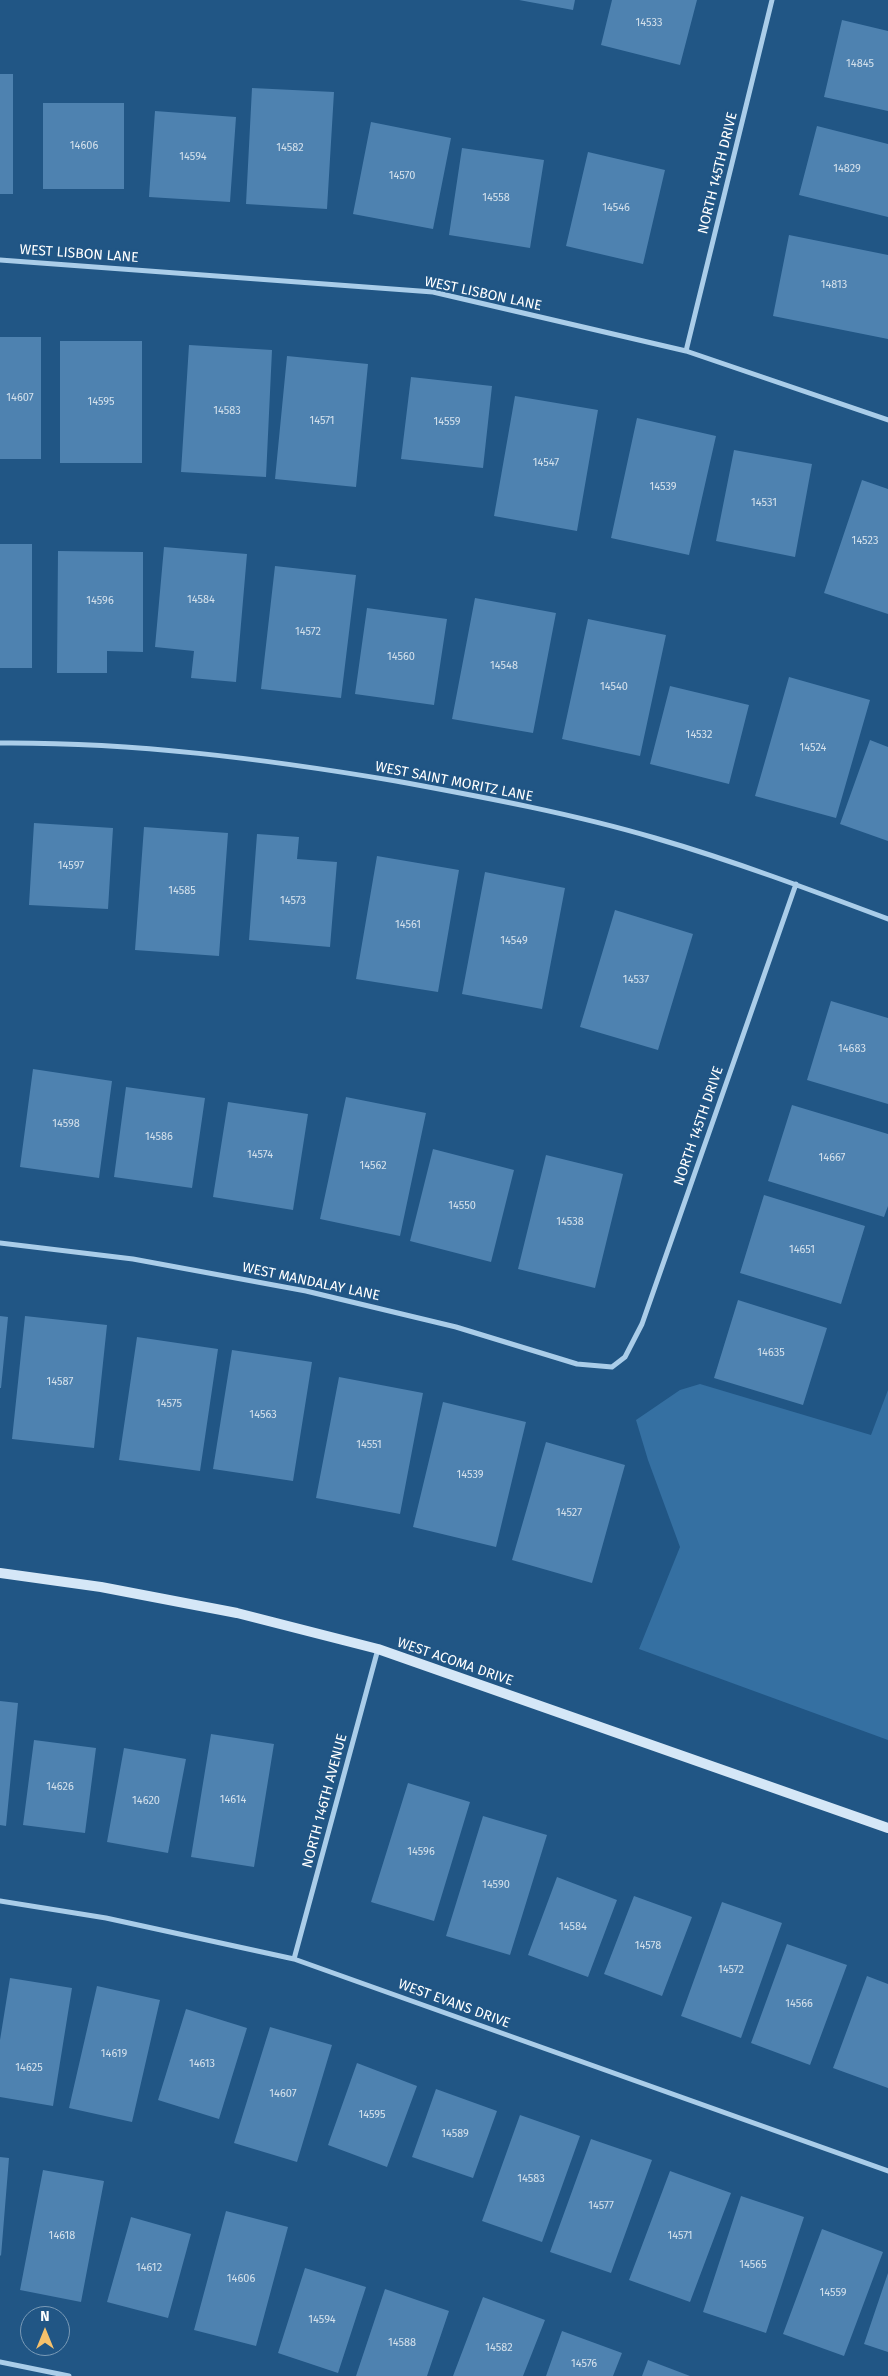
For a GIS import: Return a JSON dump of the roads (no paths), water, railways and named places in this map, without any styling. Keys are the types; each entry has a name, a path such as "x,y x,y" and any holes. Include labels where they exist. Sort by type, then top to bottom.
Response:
{"street":[{"name":"NORTH 145TH DRIVE","path":"686,351 772,0"},
{"name":"WEST LISBON LANE","path":"0,260 433,292 686,351 888,420"},
{"name":"WEST SAINT MORITZ LANE","path":"0,743 127,749 203,755 281,763 424,786 564,815 653,837 796,884 888,919"},
{"name":"NORTH 145TH DRIVE","path":"612,1367 625,1357 642,1324 796,884"},
{"name":"WEST MANDALAY LANE","path":"0,1243 133,1259 306,1291 456,1328 577,1364 612,1367"},
{"name":"WEST ACOMA DRIVE","path":"0,1573 101,1587 237,1613 378,1649 888,1828"},
{"name":"NORTH 146TH AVENUE","path":"294,1959 378,1649"},
{"name":"WEST EVANS DRIVE","path":"0,1900 106,1918 294,1959 888,2171"},
{"path":"0,2362 69,2376"}]}
